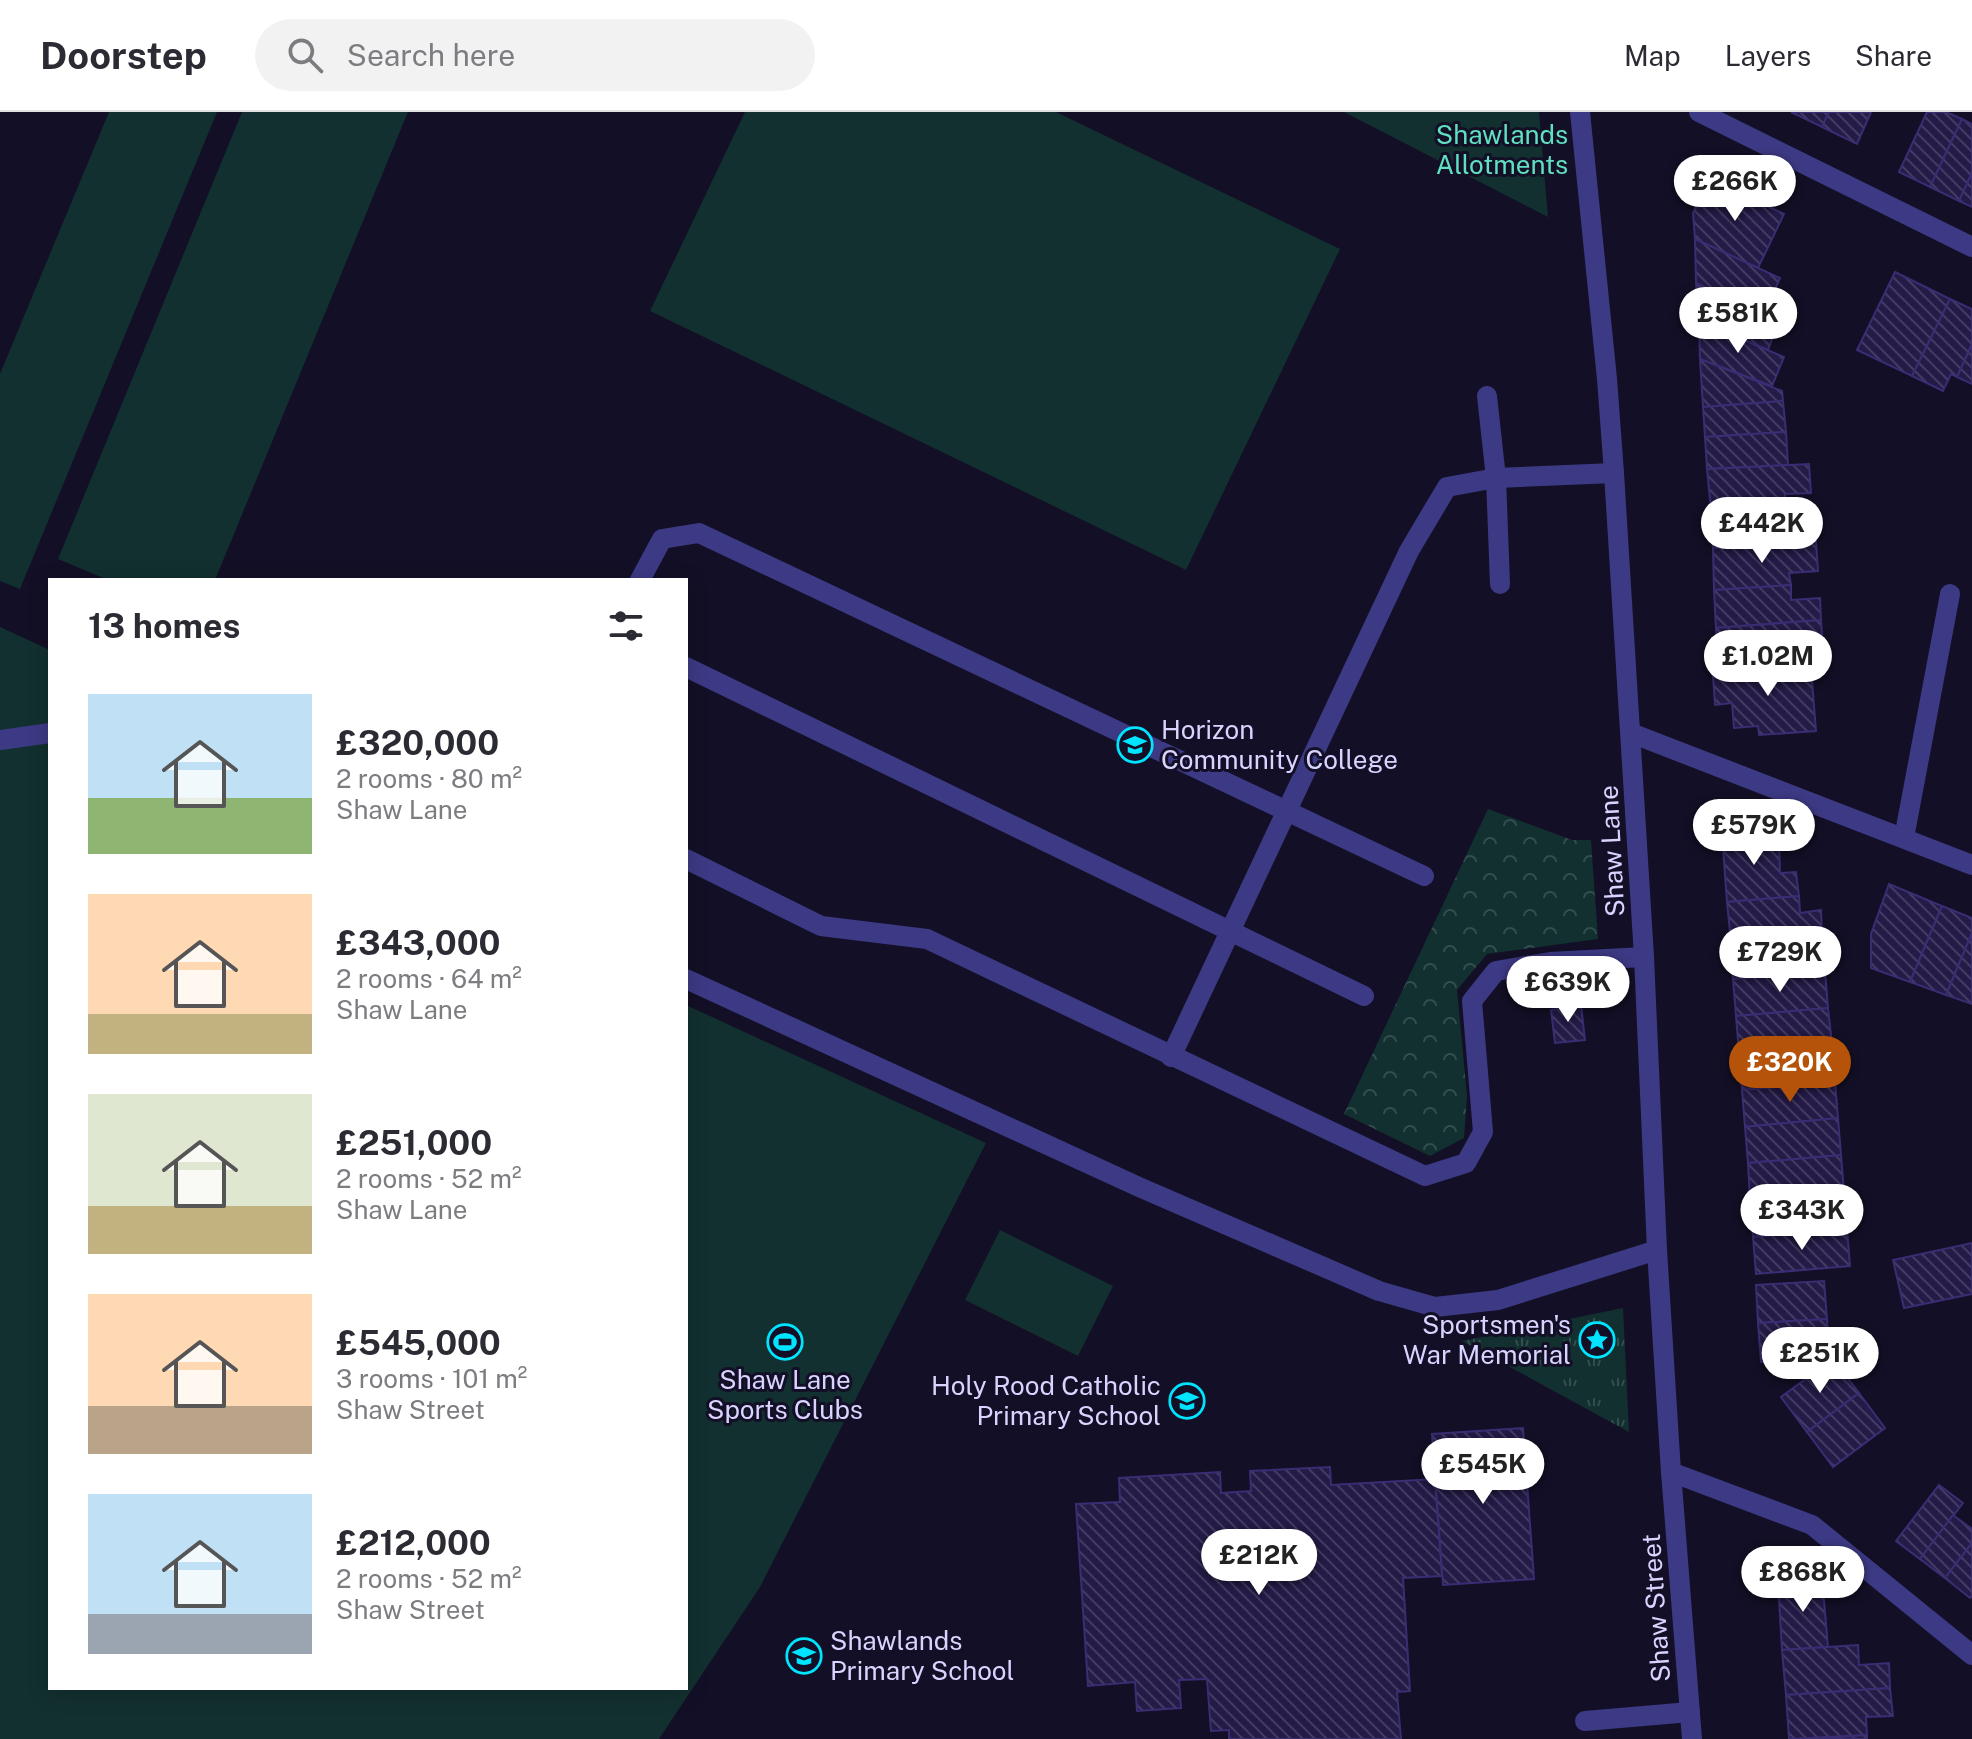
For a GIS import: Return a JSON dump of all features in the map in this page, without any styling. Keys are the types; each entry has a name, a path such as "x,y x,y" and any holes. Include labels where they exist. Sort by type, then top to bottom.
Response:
{"street":[{"name":"Shaw Lane","path":"1580,112 1614,473 1671,1472"},
{"path":"1699,112 1972,247"},
{"path":"1487,396 1496,478 1500,584"},
{"path":"1171,1057 1409,551 1447,487 1496,478 1614,473"},
{"path":"641,578 662,539 699,533 1424,876"},
{"path":"1904,838 1950,594"},
{"path":"688,668 1364,996"},
{"path":"0,740 48,733"},
{"path":"1631,733 1972,865"},
{"path":"688,860 821,926 927,939 1425,1176 1466,1163 1483,1132 1472,1001 1496,971 1550,962 1644,957"},
{"path":"688,980 1139,1187 1379,1291 1435,1307 1498,1300 1657,1250"},
{"path":"1671,1472 1812,1525 1972,1655"},
{"name":"Shaw Street","path":"1671,1472 1692,1739"},
{"path":"1585,1721 1690,1712"}],"green space":[{"path":"109,112 217,112 20,589 0,581 0,374"},
{"path":"242,112 408,112 216,578 103,578 58,559"},
{"path":"745,112 1056,112 1340,249 1186,570 650,311"},
{"name":"Shawlands Allotments","path":"1344,112 1539,112 1548,217"},
{"name":"Shaw Lane Sports Clubs","path":"0,627 48,649 48,1690 688,1690 688,1006 986,1143 760,1587 659,1739 0,1739"},
{"path":"1488,809 1572,840 1591,840 1598,939 1487,954 1457,990 1467,1096 1464,1138 1430,1156 1344,1114"},
{"path":"1000,1230 1113,1286 1078,1356 965,1300"},
{"path":"1623,1308 1629,1432 1462,1341"}],"building":[{"path":"1791,112 1829,112 1822,127"},
{"path":"1829,112 1871,112 1857,144 1822,127"},
{"path":"1927,112 1946,112 1962,119 1930,187 1899,172"},
{"path":"1962,119 1972,124 1972,173 1959,201 1930,187"},
{"path":"1972,173 1972,207 1959,201"},
{"path":"1711,179 1784,214 1758,268 1695,239 1693,213"},
{"path":"1695,239 1780,278 1764,314 1696,283"},
{"path":"1895,272 1950,299 1912,376 1857,350"},
{"path":"1696,283 1779,321 1768,350 1699,321"},
{"path":"1950,299 1972,309 1972,344 1957,377 1951,374 1943,391 1912,376"},
{"path":"1699,321 1784,357 1772,386 1700,359"},
{"path":"1972,344 1972,384 1957,377"},
{"path":"1700,359 1782,391 1783,401 1703,407"},
{"path":"1783,401 1786,432 1705,437 1703,407"},
{"path":"1786,432 1788,465 1707,469 1705,437"},
{"path":"1809,464 1811,493 1785,494 1785,505 1711,510 1707,469"},
{"path":"1785,505 1786,518 1814,517 1816,541 1713,548 1711,510"},
{"path":"1816,541 1818,571 1789,573 1791,585 1714,590 1713,548"},
{"path":"1791,585 1791,600 1820,598 1821,620 1716,628 1714,590"},
{"path":"1821,620 1823,649 1794,651 1796,664 1720,669 1716,628"},
{"path":"1796,664 1796,669 1811,668 1816,731 1759,735 1758,726 1734,728 1732,703 1715,705 1713,676 1721,675 1720,669"},
{"path":"1721,820 1779,843 1780,873 1796,872 1799,896 1727,902"},
{"path":"1889,884 1942,906 1910,982 1871,968 1871,934"},
{"path":"1799,896 1800,913 1821,910 1822,934 1731,942 1727,902"},
{"path":"1942,906 1972,918 1972,933 1946,995 1910,982"},
{"path":"1972,933 1972,1004 1946,995"},
{"path":"1822,934 1825,971 1733,979 1731,942"},
{"path":"1825,971 1828,1008 1736,1016 1733,979"},
{"path":"1581,1005 1585,1040 1555,1043 1551,1010"},
{"path":"1828,1008 1832,1044 1739,1053 1736,1016"},
{"path":"1832,1044 1835,1082 1742,1090 1739,1053"},
{"path":"1835,1082 1838,1118 1745,1127 1742,1090"},
{"path":"1838,1118 1841,1155 1748,1163 1745,1127"},
{"path":"1841,1155 1844,1192 1750,1200 1748,1163"},
{"path":"1844,1192 1847,1229 1753,1237 1750,1200"},
{"path":"1847,1229 1850,1266 1756,1274 1753,1237"},
{"path":"1972,1243 1972,1294 1904,1308 1893,1260"},
{"path":"1824,1281 1827,1319 1758,1323 1756,1285"},
{"path":"1827,1319 1829,1358 1761,1362 1758,1323"},
{"path":"1833,1359 1859,1393 1807,1432 1781,1397"},
{"path":"1859,1393 1885,1428 1833,1467 1807,1432"},
{"path":"1523,1428 1534,1579 1443,1585 1432,1434"},
{"path":"1330,1467 1331,1485 1435,1479 1442,1576 1403,1578 1410,1691 1397,1692 1401,1739 1229,1739 1229,1730 1211,1731 1207,1679 1179,1680 1181,1708 1137,1711 1135,1682 1088,1686 1076,1504 1120,1502 1119,1478 1220,1472 1221,1493 1251,1491 1250,1471"},
{"path":"1939,1485 1963,1503 1920,1559 1896,1541"},
{"path":"1953,1515 1972,1529 1972,1543 1945,1578 1920,1559"},
{"path":"1972,1543 1972,1596 1970,1598 1945,1578"},
{"path":"1822,1578 1828,1647 1782,1650 1778,1581"},
{"path":"1858,1645 1859,1665 1889,1663 1890,1688 1786,1695 1782,1650"},
{"path":"1890,1688 1893,1716 1866,1717 1867,1735 1789,1739 1786,1695"},
{"path":"1867,1735 1867,1739 1810,1739"}],"place":[{"name":"Horizon Community College","path":"1135,745"},
{"name":"Sportsmen's War Memorial","path":"1597,1340"},
{"name":"Shaw Lane Sports Clubs","path":"785,1342"},
{"name":"Holy Rood Catholic Primary School","path":"1187,1401"},
{"name":"Shawlands Primary School","path":"804,1656"}]}
